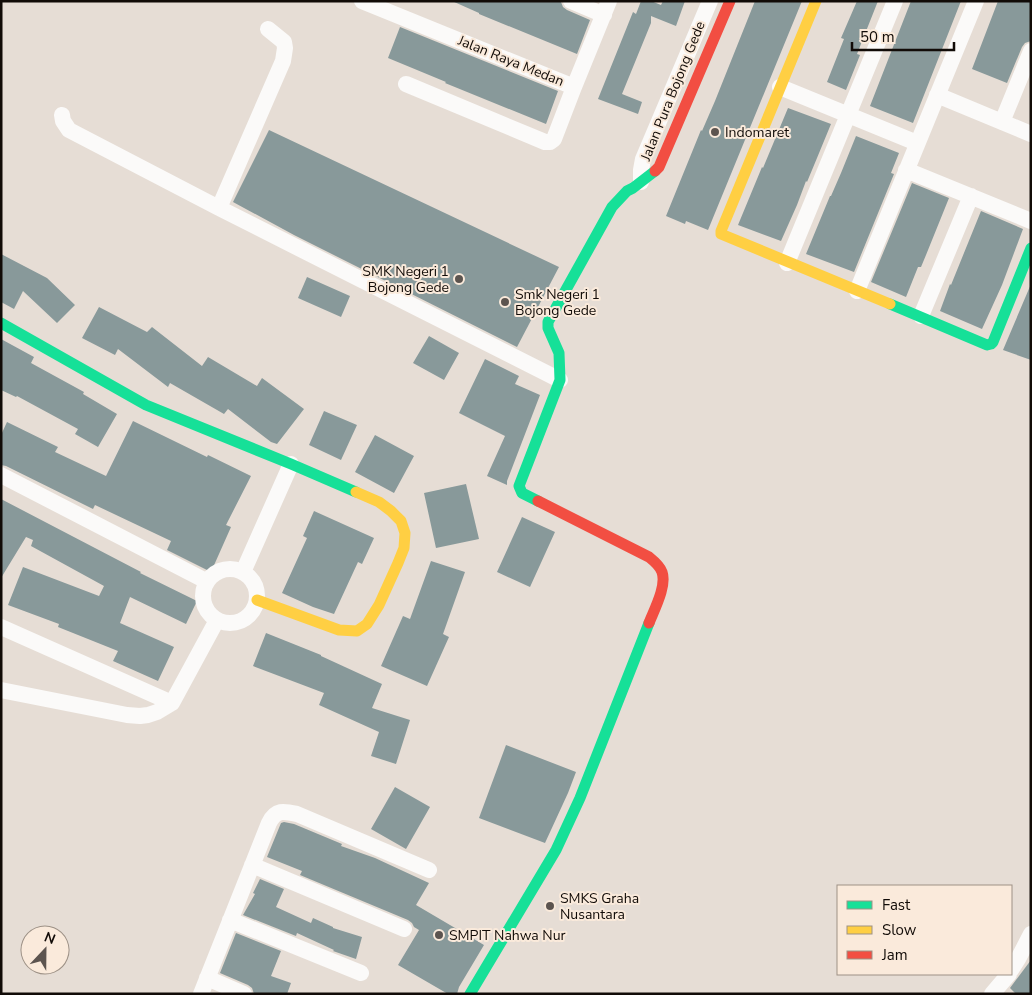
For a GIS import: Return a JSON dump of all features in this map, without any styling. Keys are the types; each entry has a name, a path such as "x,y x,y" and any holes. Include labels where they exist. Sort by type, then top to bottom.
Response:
{"street":[{"name":"Jalan Raya Medan","path":"362,1 574,87 607,8"},
{"path":"571,1 607,8"},
{"name":"Jalan Pura Bojong Gede","path":"641,182 641,170 644,160 710,1"},
{"path":"470,994 556,850 570,822 661,592 664,578 660,566 649,557 522,493 519,486 560,380 559,353 548,328 548,322 612,207 627,192 660,167 730,1"},
{"path":"816,1 721,234 987,345 993,342 1031,248"},
{"path":"787,263 894,1"},
{"path":"857,291 976,1"},
{"path":"219,208 283,61 286,48 284,42 268,29"},
{"path":"1002,122 1031,51"},
{"path":"406,84 545,142 550,142 554,139 574,87"},
{"path":"780,87 918,143"},
{"path":"937,95 1031,134"},
{"path":"62,115 63,121 69,130 560,380"},
{"path":"906,170 1031,221"},
{"path":"921,316 972,196"},
{"path":"1,323 146,405 379,502 391,510 404,528 406,539 402,554 375,612 369,622 360,630 339,630 257,600"},
{"path":"243,572 291,464"},
{"path":"1,475 206,581"},
{"path":"233,568 243,572 252,579 257,589 257,600 254,610 246,618 237,622 227,623 217,620 208,613 203,603 202,592 206,581 222,569 233,568"},
{"path":"1,690 127,715 148,715 172,703 217,620"},
{"path":"1,627 172,703"},
{"path":"201,994 272,816 286,812 297,814 430,870"},
{"path":"252,865 404,930"},
{"path":"230,920 361,973"},
{"path":"1012,968 1031,934"},
{"path":"992,994 1008,975"},
{"path":"207,978 244,994"}],"building":[{"path":"452,1 558,1 567,10 590,20 577,54"},
{"path":"641,1 651,1 661,5 663,1 685,1 676,26 651,16 651,23 622,94 642,102 638,114 598,99 633,12 636,14"},
{"path":"755,1 802,1 708,230 686,221 685,224 666,216"},
{"path":"857,1 878,1 857,54 860,55 846,90 827,82 844,39 841,38"},
{"path":"911,1 961,1 913,123 870,106"},
{"path":"998,1 1031,1 1031,41 1025,43 1022,47 1007,83 972,69"},
{"path":"400,27 558,91 546,124 388,58"},
{"path":"788,108 831,124 781,241 738,225"},
{"path":"269,130 559,267 517,347 294,235 233,202"},
{"path":"856,136 899,153 891,173 894,174 854,272 806,254"},
{"path":"912,183 949,198 921,267 918,267 906,297 871,282"},
{"path":"981,211 1023,229 1002,285 982,329 940,311"},
{"path":"1,254 47,278 75,305 57,323 23,291 14,309 1,302"},
{"path":"307,277 350,296 341,317 298,298"},
{"path":"1031,284 1031,360 1003,350"},
{"path":"99,307 147,332 152,327 202,366 208,357 257,386 262,378 304,409 277,444 271,442 228,409 224,414 170,383 168,387 118,349 115,355 82,338"},
{"path":"429,336 459,353 444,380 413,363"},
{"path":"1,339 34,357 31,363 84,392 83,394 117,414 98,447 75,434 78,429 17,396 1,390"},
{"path":"485,359 519,376 515,384 540,395 507,485 487,476 505,436 459,413"},
{"path":"324,411 357,425 341,460 309,445"},
{"path":"133,421 251,476 226,525 231,527 211,572 167,550 171,541 95,505 93,509 1,465 1,435 7,422 58,447 55,452 106,476"},
{"path":"375,435 414,456 394,493 355,472"},
{"path":"466,484 479,539 436,548 424,493"},
{"path":"1,499 197,601 186,624 130,597 120,623 174,647 158,681 113,661 118,651 58,627 59,624 8,605 23,567 99,596 104,586 31,546 33,540 26,537 1,578"},
{"path":"314,511 374,538 362,564 358,562 334,614 282,593 307,538 303,536"},
{"path":"522,517 555,532 530,587 497,572"},
{"path":"431,561 465,572 443,634 449,637 427,686 381,666 403,616 410,619"},
{"path":"266,633 321,655 382,684 372,708 410,720 396,764 371,756 379,732 319,705 324,693 253,666"},
{"path":"506,745 576,772 545,843 479,818"},
{"path":"395,787 430,807 406,849 371,829"},
{"path":"281,823 294,824 342,844 341,846 375,858 429,883 416,905 484,945 459,987 457,994 448,994 398,965 419,930 408,920 300,875 302,871 267,857"},
{"path":"260,879 284,889 276,907 311,923 313,918 333,928 362,937 356,959 333,951 297,933 296,936 243,915 255,894 253,893"},
{"path":"236,933 281,951 271,976 291,983 287,994 254,994 252,988 248,985 220,973"},
{"path":"1031,960 1031,994 1016,994 1010,988"}],"traffic: fast":[{"path":"538,501 522,493 519,486 560,380 559,353 548,328 548,322 612,207 627,191 655,171"},
{"path":"890,304 987,345 991,344 1031,248"},
{"path":"1,323 146,405 356,492"},
{"path":"470,994 556,850 580,798 649,623"}],"traffic: slow":[{"path":"816,1 721,234 890,304"},
{"path":"257,600 339,630 357,631 367,624 379,605 398,563 404,548 405,533 401,521 391,511 379,502 356,492"}],"traffic: jam":[{"path":"655,171 659,167 730,1"},
{"path":"538,501 649,557 657,564 662,572 663,584 649,623"}],"place":[{"name":"Indomaret","path":"715,132"},
{"name":"SMK Negeri 1 Bojong Gede","path":"459,279"},
{"name":"Smk Negeri 1 Bojong Gede","path":"505,302"},
{"name":"SMKS Graha Nusantara","path":"550,906"},
{"name":"SMPIT Nahwa Nur","path":"439,935"}]}
